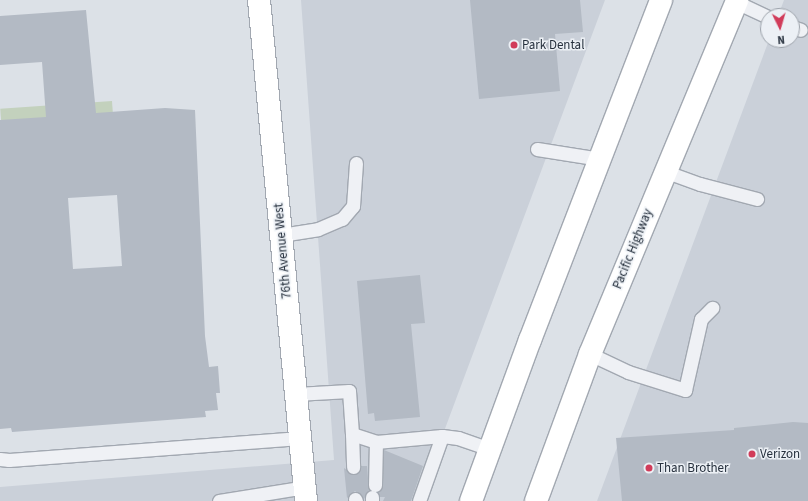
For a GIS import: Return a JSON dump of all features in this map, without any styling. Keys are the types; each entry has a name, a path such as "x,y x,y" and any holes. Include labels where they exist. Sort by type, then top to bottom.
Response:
{"main road":[{"name":"76th Avenue West","path":"259,0 306,494"},
{"path":"471,501 661,0"},
{"name":"Pacific Highway","path":"536,501 590,354 664,171 737,1"}],"lane":[{"path":"737,1 760,13"},
{"path":"537,149 600,159"},
{"path":"281,235 318,229 342,219 353,206 356,163"},
{"path":"664,171 700,184 757,199"},
{"path":"590,354 628,372 686,390 701,319 712,308"},
{"path":"296,394 349,391 353,467"},
{"path":"352,434 376,442 442,436 458,438 490,449"},
{"path":"419,501 442,436"},
{"path":"0,459 9,460 300,438"},
{"path":"373,494 376,442"},
{"path":"219,501 306,494"}],"shaded area":[{"path":"301,0 605,0 418,501 0,501 0,487 334,460"},
{"path":"784,0 808,0 808,501 597,501 766,48 800,48 800,8 781,8"}],"green space":[{"path":"112,101 113,116 1,124 0,109"}],"building":[{"name":"Park Dental","path":"470,0 580,0 583,32 555,34 560,91 479,99"},
{"path":"86,10 96,113 165,108 195,110 205,336 209,367 218,366 220,393 216,393 218,410 205,411 206,417 12,432 11,428 0,429 0,120 46,117 42,62 0,65 0,16","holes":["117,195 122,266 73,269 68,198"]},
{"path":"420,275 425,323 411,324 420,417 375,421 374,413 368,414 357,281"},
{"path":"793,422 808,423 808,501 622,501 616,438 734,430 734,428"},
{"path":"384,450 423,466 411,501 383,501 385,497 380,497 378,492 383,485"},
{"path":"361,466 367,466 369,490 364,499 355,491 347,498 344,468 354,475 360,471"}],"place":[{"name":"Park Dental","path":"514,45"},
{"name":"Verizon","path":"752,454"},
{"name":"Than Brother","path":"649,468"}]}
